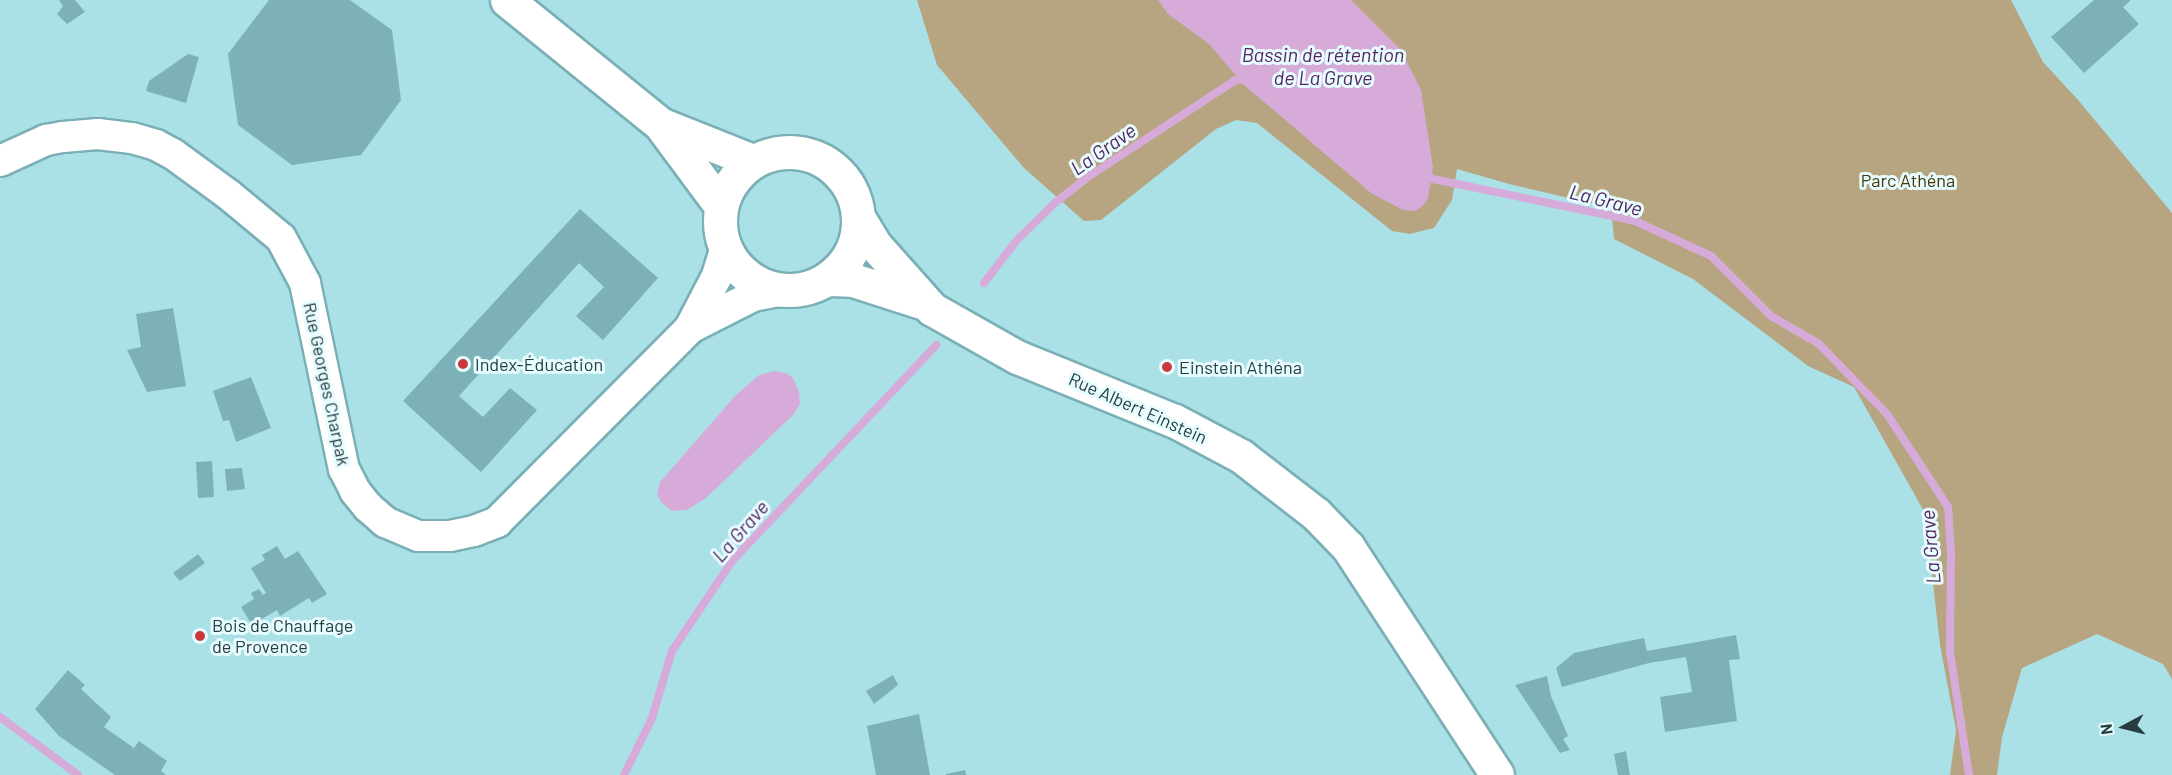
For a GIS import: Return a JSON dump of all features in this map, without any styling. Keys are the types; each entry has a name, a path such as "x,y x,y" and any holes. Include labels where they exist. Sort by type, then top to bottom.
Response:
{"street":[{"path":"507,0 660,124 721,206"},
{"path":"660,124 753,160"},
{"name":"Rue Georges Charpak","path":"0,161 46,140 63,137 98,134 132,138 156,145 173,154 229,195 281,238 305,284 339,451 348,476 355,491 385,522 418,536 450,536 474,531 497,522 690,328"},
{"path":"690,328 753,296 779,291 796,291 828,279 845,263 856,241 858,217 853,195 841,176 824,161 790,151 777,152 753,160 739,172 727,188 721,206 719,228 725,250 738,269 757,283 779,291"},
{"name":"Rue Albert Einstein","path":"858,217 874,244 925,303"},
{"path":"690,328 717,276 725,250"},
{"name":"Rue Albert Einstein","path":"828,279 853,280 925,303 1017,357 1175,421 1241,456 1280,484 1316,514 1348,547 1497,775"}],"green space":[{"name":"Parc Athéna","path":"917,0 2011,0 2043,62 2079,101 2172,213 2172,679 2163,664 2097,634 2022,668 2002,737 1997,775 1950,775 1956,730 1940,645 1925,513 1854,387 1808,366 1693,279 1614,239 1611,208 1457,169 1452,200 1434,228 1410,234 1392,231 1257,123 1236,120 1216,129 1101,220 1084,221 1024,168 937,65"}],"water":[{"name":"Bassin de rétention de La Grave","path":"1158,0 1351,0 1401,50 1421,90 1433,167 1428,198 1423,206 1415,211 1403,210 1371,193 1244,85 1209,44 1168,14"},
{"path":"774,371 786,373 793,378 799,392 800,404 794,414 706,498 687,510 672,511 661,502 657,494 660,482 735,396 759,375"}],"building":[{"path":"59,0 75,0 85,12 67,24 57,14 63,6"},
{"path":"269,0 350,0 392,30 401,100 361,155 292,165 238,125 228,54"},
{"path":"2094,0 2131,0 2123,7 2139,24 2084,73 2051,37"},
{"path":"188,54 199,57 186,103 146,91 149,81"},
{"name":"Index-Éducation","path":"580,209 658,278 603,340 576,316 604,287 579,263 459,396 483,417 510,388 537,410 481,472 403,401"},
{"path":"173,308 186,386 147,392 127,350 141,347 136,314"},
{"path":"251,377 271,428 236,442 229,420 223,421 213,391"},
{"path":"212,461 214,497 198,498 196,462"},
{"path":"242,468 245,489 227,491 225,469"},
{"path":"277,546 285,559 298,551 327,594 312,603 309,598 280,616 277,610 252,625 241,607 254,599 251,593 259,589 263,595 266,593 251,568 265,560 262,555"},
{"path":"198,554 205,563 180,581 173,573"},
{"path":"1736,635 1740,659 1729,660 1737,721 1665,732 1660,697 1692,692 1686,657 1649,663 1562,687 1556,668 1574,653 1644,638 1647,651"},
{"path":"68,670 85,685 81,689 111,717 104,727 134,748 139,741 167,761 161,771 166,775 115,775 59,736 35,709"},
{"path":"893,675 898,685 874,704 866,691"},
{"path":"1547,676 1551,696 1568,736 1563,739 1570,750 1560,753 1515,685"},
{"path":"919,714 930,775 876,775 867,726"},
{"path":"1626,751 1630,775 1618,775 1614,754"},
{"path":"965,770 966,775 946,775 946,774"}],"waterway":[{"name":"La Grave","path":"984,283 1017,240 1056,202 1088,177 1234,81 1251,77"},
{"name":"La Grave","path":"1425,173 1433,179 1635,221 1711,256 1771,316 1818,343 1887,414 1948,507 1951,552 1950,652 1969,775"},
{"name":"La Grave","path":"624,775 652,718 672,651 733,560 936,345"},
{"name":"La Grave","path":"0,717 78,775"}],"place":[{"name":"Index-Éducation","path":"463,364"},
{"name":"Einstein Athéna","path":"1167,367"},
{"name":"Bois de Chauffage de Provence","path":"200,636"}]}
